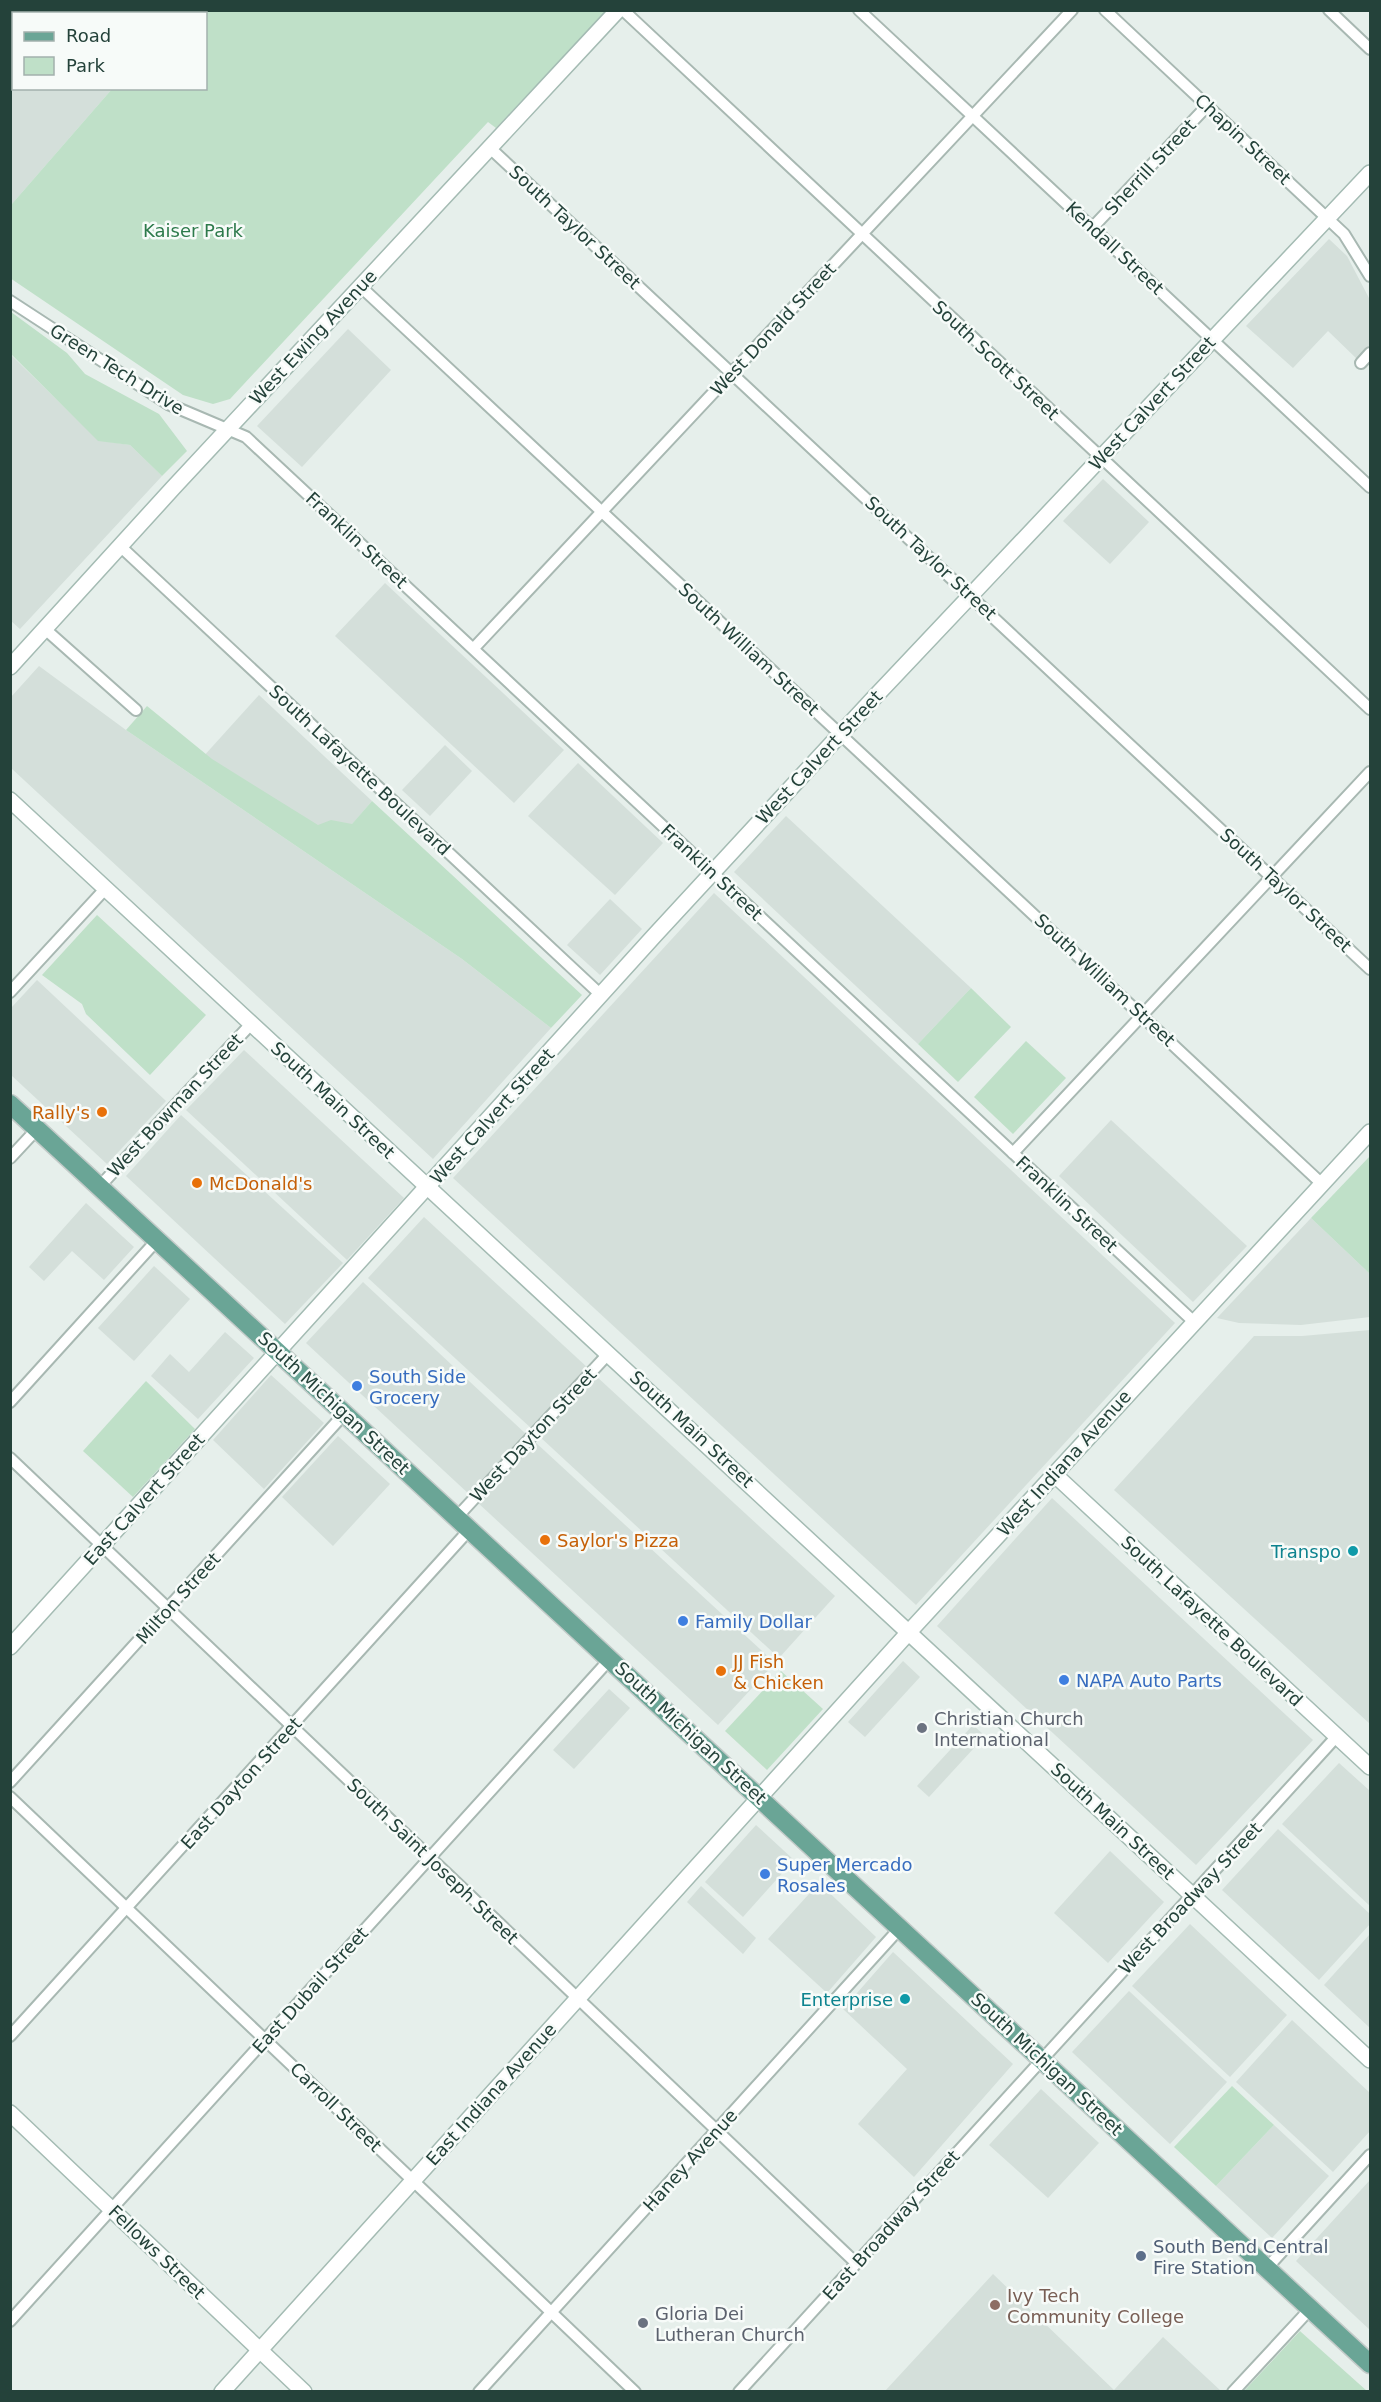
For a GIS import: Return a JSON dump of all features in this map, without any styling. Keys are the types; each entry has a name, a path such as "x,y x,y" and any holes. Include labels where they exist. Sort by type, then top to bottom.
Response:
{"main road":[{"name":"South Michigan Street","path":"10,1104 1371,2364"}],"street":[{"name":"West Ewing Avenue","path":"10,667 360,286 618,10"},
{"name":"South Scott Street","path":"623,10 1371,709"},
{"name":"Kendall Street","path":"859,10 1371,487"},
{"name":"West Donald Street","path":"474,648 1072,10"},
{"name":"Chapin Street","path":"1105,10 1328,219 1353,246 1371,276"},
{"path":"1329,10 1371,49"},
{"name":"Sherrill Street","path":"1093,227 1207,106"},
{"name":"South Taylor Street","path":"490,148 1371,969"},
{"name":"West Calvert Street","path":"279,1352 713,872 1371,173"},
{"name":"South William Street","path":"360,286 1322,1184"},
{"name":"Green Tech Drive","path":"10,301 168,404 228,429"},
{"path":"1361,363 1371,353"},
{"name":"Franklin Street","path":"228,429 239,431 256,445 1193,1321"},
{"name":"South Lafayette Boulevard","path":"120,546 601,994"},
{"path":"45,629 136,710"},
{"path":"1013,1153 1371,772"},
{"name":"South Main Street","path":"10,800 1371,2060"},
{"path":"10,992 106,888"},
{"name":"West Bowman Street","path":"100,1186 251,1024"},
{"path":"10,1158 37,1129"},
{"name":"West Indiana Avenue","path":"760,1797 1193,1321 1371,1132"},
{"path":"10,1402 158,1239"},
{"name":"East Calvert Street","path":"10,1647 279,1352"},
{"name":"West Dayton Street","path":"464,1523 609,1353"},
{"name":"Milton Street","path":"10,1782 345,1413"},
{"name":"South Saint Joseph Street","path":"10,1458 856,2263"},
{"name":"South Lafayette Boulevard","path":"1054,1474 1371,1767"},
{"name":"East Dayton Street","path":"10,2036 292,1726 464,1523"},
{"name":"East Dubail Street","path":"10,2321 610,1659"},
{"name":"West Broadway Street","path":"1042,2059 1337,1736"},
{"name":"Carroll Street","path":"10,1797 635,2391"},
{"name":"East Indiana Avenue","path":"222,2391 760,1797"},
{"name":"Haney Avenue","path":"479,2391 900,1928"},
{"name":"East Broadway Street","path":"739,2391 1042,2059"},
{"name":"Fellows Street","path":"10,2113 304,2391"},
{"path":"1267,2268 1371,2155"},
{"path":"1233,2391 1311,2308"}],"shaded area":[{"path":"11,11 49,11 50,12 12,12 12,90 111,90 11,205"},
{"path":"1329,239 1347,256 1370,300 1370,345 1357,359 1328,331 1293,368 1246,326"},
{"path":"348,329 391,370 302,467 257,426"},
{"path":"10,354 98,440 130,445 162,476 20,629 10,620"},
{"path":"1103,479 1149,522 1110,564 1063,521"},
{"path":"385,583 564,750 514,803 335,636"},
{"path":"39,666 126,730 462,959 551,1028 433,1159 11,768 11,697"},
{"path":"259,695 372,801 331,849 202,758"},
{"path":"445,745 472,771 430,816 402,790"},
{"path":"578,763 663,843 615,895 528,816"},
{"path":"786,816 971,988 918,1044 734,872"},
{"path":"714,893 1175,1323 916,1605 453,1178"},
{"path":"610,899 642,929 600,975 567,945"},
{"path":"37,980 166,1101 107,1164 11,1075 11,1008"},
{"path":"244,1050 404,1198 347,1260 186,1110"},
{"path":"181,1115 343,1263 285,1324 126,1176"},
{"path":"1111,1120 1247,1246 1193,1302 1059,1176"},
{"path":"86,1203 134,1247 104,1280 72,1251 44,1281 29,1267"},
{"path":"424,1217 588,1368 532,1429 368,1278"},
{"path":"1311,1218 1370,1274 1370,1317 1301,1325 1239,1323 1217,1318"},
{"path":"154,1266 190,1299 134,1361 98,1328"},
{"path":"363,1282 527,1435 470,1495 306,1343"},
{"path":"1370,1330 1370,1724 1114,1490 1254,1336 1302,1336"},
{"path":"225,1332 254,1358 198,1419 151,1376 170,1354 189,1372"},
{"path":"271,1375 324,1423 264,1489 213,1440"},
{"path":"596,1376 835,1596 779,1658 539,1436"},
{"path":"338,1436 390,1484 333,1546 282,1497"},
{"path":"534,1441 775,1663 718,1725 477,1502"},
{"path":"1052,1498 1313,1740 1196,1865 937,1626"},
{"path":"903,1661 920,1677 865,1737 848,1722"},
{"path":"609,1689 630,1708 574,1769 553,1750"},
{"path":"973,1725 985,1736 929,1797 917,1786"},
{"path":"1339,1763 1370,1791 1370,1906 1282,1824"},
{"path":"756,1825 794,1860 743,1917 705,1882"},
{"path":"1278,1829 1370,1914 1370,1924 1319,1980 1222,1890"},
{"path":"1110,1851 1164,1902 1108,1963 1054,1913"},
{"path":"819,1883 876,1937 827,1993 768,1939"},
{"path":"701,1886 756,1938 743,1954 687,1902"},
{"path":"1190,1924 1287,2015 1230,2077 1132,1986"},
{"path":"1370,1934 1370,2028 1324,1985"},
{"path":"893,1952 1013,2064 914,2177 858,2124 907,2069 843,2009"},
{"path":"1129,1991 1227,2082 1170,2144 1072,2052"},
{"path":"1292,2020 1370,2093 1370,2131 1333,2172 1236,2082"},
{"path":"1041,2089 1099,2143 1048,2198 989,2145"},
{"path":"1274,2125 1329,2176 1272,2238 1216,2186"},
{"path":"1370,2180 1370,2330 1296,2261"},
{"name":"Ivy Tech Community College","path":"993,2274 1114,2390 1163,2337 1221,2391 885,2391"}],"green space":[{"name":"Kaiser Park","path":"606,11 496,128 488,122 230,399 213,404 183,395 10,278 11,205 111,90 207,90 207,12 50,12"},
{"path":"11,312 67,353 85,374 159,414 187,451 162,476 130,445 98,441 11,354"},
{"path":"147,706 212,759 318,825 331,820 352,824 372,801 582,995 551,1028 462,959 126,730"},
{"path":"97,915 206,1015 150,1075 86,1014 82,1004 42,975"},
{"path":"971,988 1011,1027 958,1082 918,1044"},
{"path":"1026,1041 1066,1078 1013,1134 974,1097"},
{"path":"1370,1156 1370,1274 1311,1218"},
{"path":"146,1381 195,1429 133,1497 83,1451"},
{"path":"781,1671 823,1709 767,1770 725,1731"},
{"path":"1232,2086 1274,2125 1216,2186 1174,2147"},
{"path":"1301,2332 1367,2391 1244,2391"}],"place":[{"name":"Rally's","path":"102,1112"},
{"name":"McDonald's","path":"197,1183"},
{"name":"South Side Grocery","path":"357,1386"},
{"name":"Saylor's Pizza","path":"545,1540"},
{"name":"Transpo","path":"1353,1551"},
{"name":"Family Dollar","path":"683,1621"},
{"name":"JJ Fish & Chicken","path":"721,1671"},
{"name":"NAPA Auto Parts","path":"1064,1680"},
{"name":"Christian Church International","path":"922,1728"},
{"name":"Super Mercado Rosales","path":"765,1874"},
{"name":"Enterprise","path":"905,1999"},
{"name":"South Bend Central Fire Station","path":"1141,2256"},
{"name":"Ivy Tech Community College","path":"995,2305"},
{"name":"Gloria Dei Lutheran Church","path":"643,2323"}]}
